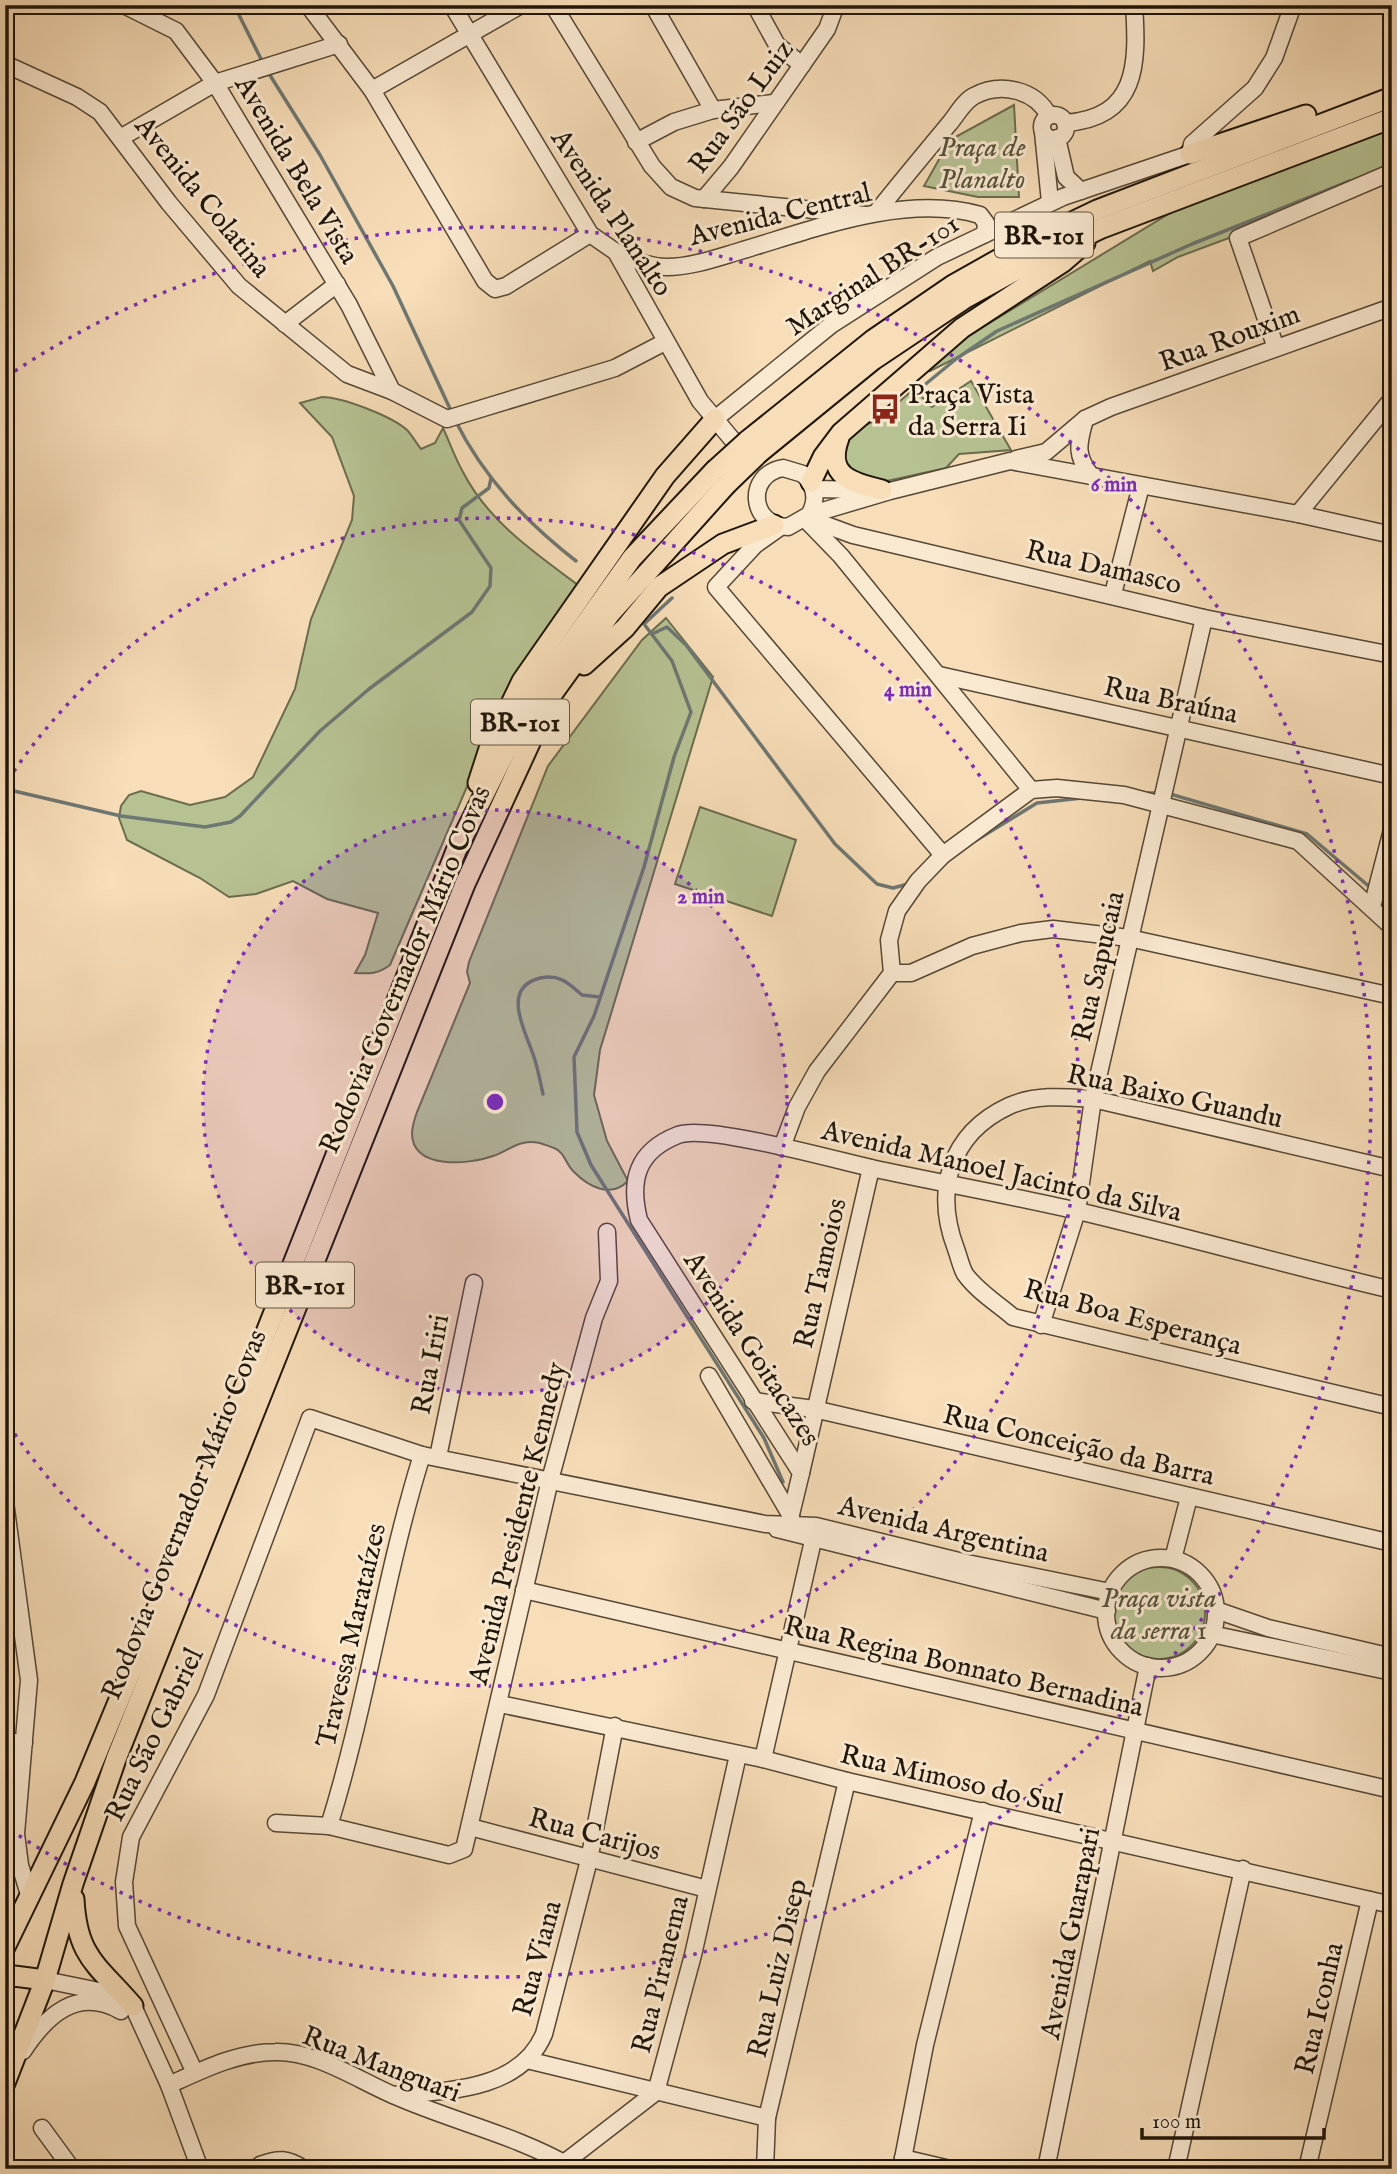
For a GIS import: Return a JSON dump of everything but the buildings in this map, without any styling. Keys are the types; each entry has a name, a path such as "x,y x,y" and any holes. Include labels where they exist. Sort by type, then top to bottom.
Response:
{"main road":[{"path":"1190,154 1314,113 1386,99"},
{"name":"Rodovia Governador Mário Covas","path":"8,2076 46,1980 73,1884 116,1759 460,897 553,692 625,552 721,478 874,339 953,285 1024,245 1097,210 1386,99"},
{"name":"Rodovia Governador Mário Covas","path":"753,447 873,360 964,299 1102,228 1392,118"},
{"path":"812,485 823,457 841,433 962,328 1063,262 1102,228"},
{"path":"625,552 665,476 715,419"},
{"path":"841,433 835,449 842,475 852,483 886,490"},
{"name":"Rodovia Governador Mário Covas","path":"5,1947 85,1782 160,1601 456,851 532,698 598,602 652,580 721,478"},
{"path":"553,692 625,628 652,580 723,544 777,526"},
{"path":"73,1884 75,1930 82,1948 133,2006"},
{"path":"5,1979 14,1976 46,1980"}],"street":[{"name":"Avenida Bela Vista","path":"124,5 176,31 215,83 337,284 392,391"},
{"path":"308,5 372,90 485,281 495,289 506,286 590,234"},
{"name":"Avenida Planalto","path":"452,5 590,234 616,252 665,342 715,419 764,477"},
{"path":"372,90 521,5"},
{"path":"553,5 636,142 671,187 704,200 870,214 972,96 999,88 1019,90 1033,96 1049,116"},
{"path":"653,5 713,110"},
{"path":"755,5 777,45 802,65"},
{"name":"Rua São Luiz","path":"704,200 731,167 827,29 836,5"},
{"path":"1065,123 1090,121 1111,108 1134,75 1137,52 1134,5"},
{"path":"1190,154 1192,144 1255,88 1274,58 1293,5"},
{"path":"122,137 215,83 339,44"},
{"name":"Avenida Colatina","path":"5,64 78,97 100,112 122,137 169,203 240,286 347,374 392,391 447,419 615,368 665,342"},
{"path":"636,142 674,122 713,110 773,103"},
{"path":"1050,135 1063,134 1065,123 1061,117 1049,116 1043,121 1066,177 1081,191"},
{"path":"1050,135 1050,202"},
{"name":"Marginal BR-101","path":"715,419 831,325 937,257 1050,202 1190,154"},
{"path":"1276,348 1238,238 1392,172"},
{"path":"809,231 815,218 810,209"},
{"name":"Avenida Central","path":"616,252 642,263 667,267 699,262 870,214 944,209 980,215 986,223 985,234"},
{"path":"635,283 641,276 667,267"},
{"path":"285,324 337,284"},
{"name":"Rua Rouxim","path":"886,490 1046,452 1085,419 1392,307"},
{"path":"1298,514 1392,399"},
{"path":"1085,419 1079,444 1080,460 1091,477"},
{"path":"1010,461 1298,514 1392,535"},
{"path":"807,518 815,499 812,485 803,474 790,468 776,469 764,477 757,489 756,503 762,516 777,526 795,526 807,518 886,490"},
{"path":"812,485 886,490"},
{"path":"1113,594 1141,486"},
{"path":"841,556 840,546 853,535 841,519 846,505"},
{"path":"807,518 1031,790"},
{"name":"Rua Damasco","path":"807,518 853,535 1113,594 1204,618 1392,655"},
{"path":"777,526 755,545 716,587 943,855"},
{"name":"Rua Sapucaia","path":"1041,1325 1077,1211 1093,1099 1204,618"},
{"name":"Rua Braúna","path":"939,675 1180,726 1392,776"},
{"path":"960,702 971,683"},
{"path":"782,1147 797,1107 817,1071 892,973 889,940 897,911 918,881 943,855 1031,790 1058,788 1124,796 1298,841 1392,927"},
{"path":"1373,909 1392,830"},
{"path":"1373,909 1392,913"},
{"path":"892,973 911,973 972,946 1021,933 1065,930 1129,938 1392,996"},
{"name":"Rua Baixo Guandu","path":"945,1184 952,1164 972,1134 1010,1105 1047,1096 1093,1099 1392,1169"},
{"name":"Avenida Manoel Jacinto da Silva","path":"633,1196 635,1179 644,1158 680,1134 701,1133 782,1147 1077,1211 1392,1290"},
{"name":"Rua Tamoios","path":"801,1473 871,1168"},
{"name":"Rua Boa Esperança","path":"945,1184 951,1235 965,1274 1013,1317 1392,1407"},
{"name":"Avenida Goitacazes","path":"633,1196 639,1220 801,1473 789,1524"},
{"name":"Avenida Presidente Kennedy","path":"329,1826 449,1855 464,1849 500,1704 550,1480 594,1318 609,1280 607,1232"},
{"name":"Rua Iriri","path":"430,1456 474,1283"},
{"path":"709,1377 789,1524"},
{"name":"Rua Conceição da Barra","path":"754,1401 814,1409 1392,1543"},
{"name":"Avenida Argentina","path":"310,1418 430,1456 765,1524 789,1524 1107,1611"},
{"name":"Rua São Gabriel","path":"195,2073 127,1927 124,1882 131,1837 206,1695 310,1418"},
{"name":"Travessa Marataízes","path":"329,1826 346,1771 383,1614 400,1526 430,1456"},
{"path":"1173,1559 1189,1497"},
{"path":"5,1502 29,1680 24,1743 10,1833 30,1898"},
{"path":"763,1759 815,1533"},
{"name":"Avenida Argentina","path":"815,1533 1110,1592"},
{"path":"1153,1558 1173,1559 1200,1574 1211,1591 1216,1610 1211,1634 1203,1648 1188,1661 1169,1667 1149,1666 1130,1658 1116,1644 1108,1625 1110,1592 1119,1577 1134,1564 1153,1558"},
{"name":"Rua Regina Bonnato Bernadina","path":"524,1590 1392,1790"},
{"path":"1216,1610 1268,1629 1392,1657"},
{"path":"1211,1634 1392,1672"},
{"name":"Avenida Guarapari","path":"1045,2169 1115,1843 1133,1731 1149,1666"},
{"name":"Rua Mimoso do Sul","path":"500,1704 763,1759 847,1781 1392,1905"},
{"name":"Rua Viana","path":"393,2095 470,2087 494,2080 537,2051 544,2034 589,1860 615,1726"},
{"path":"5,1741 24,1743"},
{"name":"Rua Piranema","path":"568,2166 656,2092 738,1755"},
{"name":"Rua Luiz Disep","path":"765,2169 767,2118 847,1781"},
{"path":"950,2169 902,2163 925,2045 983,1811"},
{"path":"276,1823 329,1826"},
{"name":"Rua Carijos","path":"470,1827 707,1889"},
{"path":"1177,2169 1243,1869"},
{"name":"Rua Iconha","path":"1307,2169 1370,1900"},
{"path":"46,1980 104,1992 133,2006 169,2084 200,2169"},
{"path":"8,2076 47,2019 71,2004 103,2003 126,2014 144,2029"},
{"name":"Rua Manguari","path":"169,2084 248,2054 277,2052 301,2055 568,2166"},
{"path":"527,2060 767,2118"},
{"path":"42,2128 72,2169"},
{"path":"258,2167 279,2158 290,2160 304,2169"}],"green space":[{"name":"Praça de Planalto","path":"1014,105 1019,197 978,197 924,186 950,140"},
{"path":"1392,121 1392,177 1178,257 1153,271 1150,261 930,371 927,361 1226,179"},
{"name":"Praça Vista da Serra Ii","path":"971,381 1011,450 959,454 946,468 887,481 863,480 845,464 843,449 852,431 879,419 914,389 932,407"},
{"path":"322,397 354,404 380,414 408,431 421,449 435,443 443,428 463,472 486,507 516,537 582,588 507,694 390,965 370,973 355,973 365,955 378,913 327,899 293,881 256,894 229,897 200,878 127,840 119,818 121,806 129,795 141,791 190,805 225,797 253,777 295,689 311,619 352,520 354,496 332,437 300,403"},
{"path":"666,618 713,677 600,1050 594,1095 607,1141 628,1181 607,1190 592,1186 574,1172 558,1150 535,1142 519,1144 493,1156 471,1161 444,1162 432,1159 422,1154 415,1145 412,1133 415,1119 470,983 467,972 469,962 548,766 642,640"},
{"path":"700,807 796,840 772,916 675,884"},
{"name":"Praça vista da serra 1","path":"1159,1567 1176,1571 1191,1581 1201,1596 1205,1613 1201,1630 1191,1645 1176,1655 1159,1659 1142,1655 1127,1645 1117,1630 1113,1613 1117,1596 1127,1581 1142,1571"}],"waterway":[{"path":"234,5 263,63"},
{"path":"268,72 320,155 393,286 452,413"},
{"path":"922,387 997,331 1192,244 1350,181"},
{"path":"455,420 479,461 508,498 540,531 576,561"},
{"path":"5,802 14,791 121,816 205,827 231,822 240,816 320,731 369,689 472,612 490,586 491,568 459,520 462,508 489,488 491,478"},
{"path":"672,598 644,624 672,661 691,712 674,757 644,867 594,1016 574,1057 577,1132 591,1165 764,1438 783,1482"},
{"path":"652,634 667,627 686,645 835,844 877,884 893,888 908,884"},
{"path":"1143,793 1160,793"},
{"path":"1170,794 1307,834 1371,888"},
{"path":"975,841 1037,803 1082,798"},
{"path":"1381,896 1392,903"},
{"path":"543,1094 519,1013 521,991 528,983 553,977 568,983 582,995 600,997"}],"place":[{"name":"Praça Vista da Serra Ii","path":"885,409"}]}
